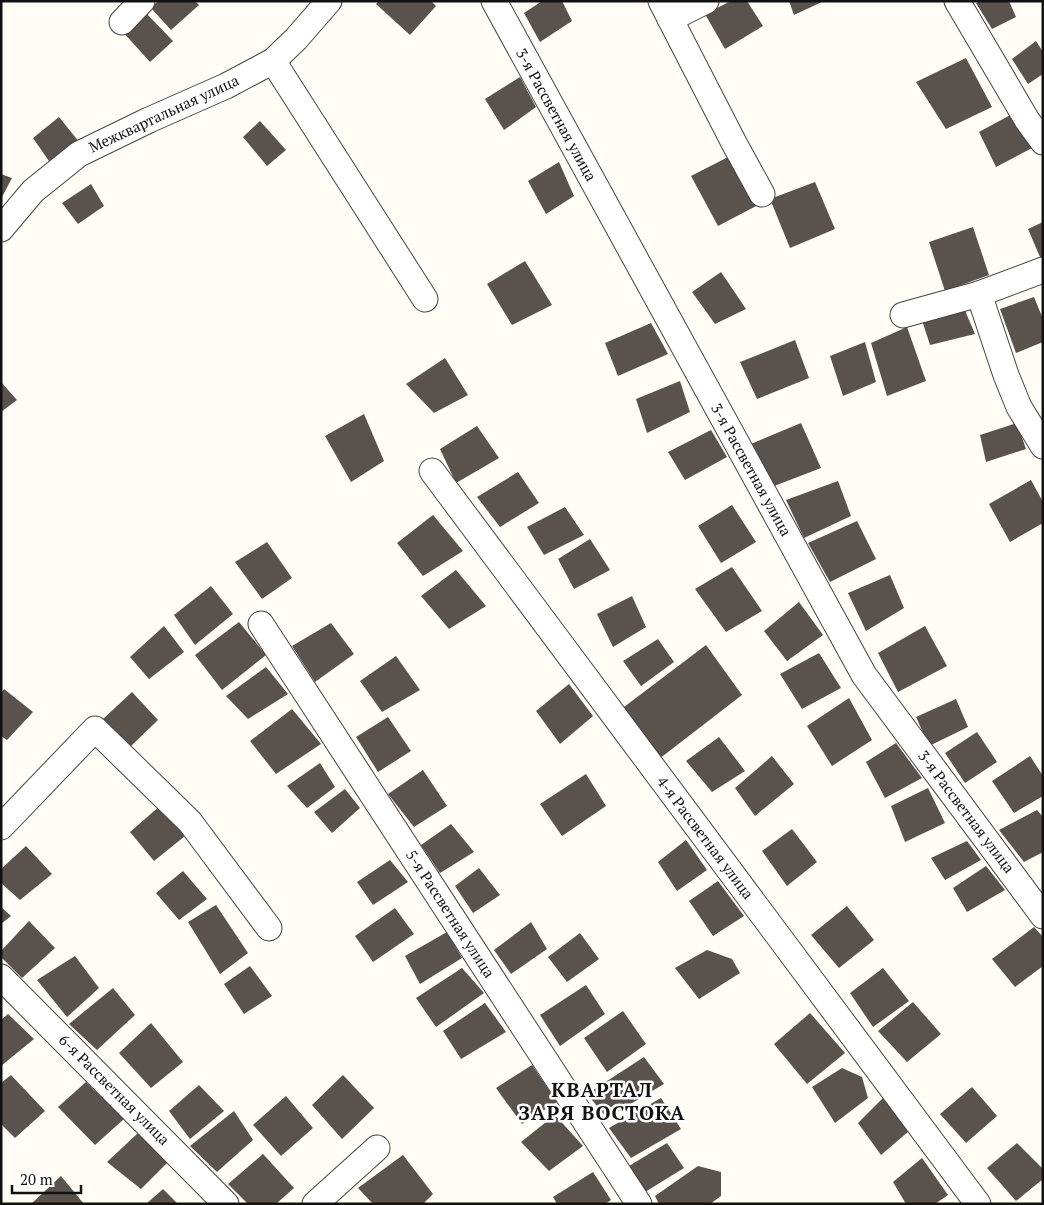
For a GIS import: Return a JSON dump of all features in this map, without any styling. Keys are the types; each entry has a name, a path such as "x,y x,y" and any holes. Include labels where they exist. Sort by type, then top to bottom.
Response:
{"street":[{"path":"122,22 142,1"},
{"name":"Межквартальная улица","path":"1,229 33,191 79,154 226,86 273,61 296,39 329,1"},
{"name":"3-я Рассветная улица","path":"494,1 864,675 1043,916"},
{"path":"706,1 665,10 762,194"},
{"path":"957,1 1027,120 1043,142"},
{"path":"273,61 425,299"},
{"path":"903,316 978,294 1043,270"},
{"path":"978,294 1006,375 1019,406 1043,446"},
{"name":"4-я Рассветная улица","path":"432,471 978,1204"},
{"name":"5-я Рассветная улица","path":"261,624 640,1204"},
{"path":"1,827 95,729 190,822 269,928"},
{"name":"6-я Рассветная улица","path":"1,977 226,1204"},
{"path":"315,1204 378,1148"}],"building":[{"path":"158,1 195,1 199,5 171,30 151,8"},
{"path":"379,1 431,1 436,6 410,35 376,4"},
{"path":"542,1 562,1 572,21 540,42 524,13"},
{"path":"731,1 747,1 763,26 725,49 705,14"},
{"path":"789,1 824,1 794,15"},
{"path":"980,1 1009,1 1016,17 992,29 976,3"},
{"path":"144,11 173,41 150,62 122,31"},
{"path":"1036,41 1043,52 1043,74 1028,84 1012,59"},
{"path":"966,58 992,107 946,129 916,82"},
{"path":"520,77 536,107 504,130 485,99"},
{"path":"1014,113 1032,148 996,167 979,132"},
{"path":"59,117 80,143 51,164 33,138"},
{"path":"260,121 286,150 267,166 243,137"},
{"path":"732,155 760,204 718,226 691,176"},
{"path":"559,162 574,196 546,214 528,181"},
{"path":"1,174 12,178 1,199"},
{"path":"815,182 835,229 790,248 770,199"},
{"path":"91,184 104,206 78,224 62,203"},
{"path":"1043,222 1043,264 1028,229"},
{"path":"973,227 989,275 945,291 929,242"},
{"path":"525,261 552,305 512,325 487,284"},
{"path":"721,272 746,309 715,324 692,292"},
{"path":"1034,297 1043,319 1043,342 1016,353 1000,309"},
{"path":"963,306 975,334 930,345 921,317"},
{"path":"651,323 668,354 618,376 605,343"},
{"path":"907,327 926,381 887,396 871,343"},
{"path":"795,340 809,378 757,399 740,362"},
{"path":"865,342 876,382 843,396 830,356"},
{"path":"445,358 468,395 434,413 406,384"},
{"path":"680,381 690,412 647,433 636,399"},
{"path":"1,382 17,400 1,412"},
{"path":"364,414 384,461 351,482 325,436"},
{"path":"801,423 821,468 769,488 746,446"},
{"path":"1017,423 1026,449 986,462 980,435"},
{"path":"477,426 499,458 456,483 440,449"},
{"path":"711,430 727,457 685,480 668,452"},
{"path":"518,472 539,503 500,527 477,497"},
{"path":"1031,480 1043,502 1043,523 1010,542 989,504"},
{"path":"838,481 851,516 804,538 786,500"},
{"path":"732,505 756,542 721,563 698,526"},
{"path":"565,507 584,535 544,555 527,527"},
{"path":"433,515 463,551 423,576 397,543"},
{"path":"857,521 876,559 830,582 808,543"},
{"path":"590,539 610,570 574,589 558,559"},
{"path":"267,542 292,578 262,599 235,562"},
{"path":"732,567 762,611 726,632 695,589"},
{"path":"456,570 486,606 449,629 421,596"},
{"path":"890,575 904,608 866,631 848,593"},
{"path":"211,586 233,614 195,645 174,615"},
{"path":"632,596 646,627 613,647 597,614"},
{"path":"799,602 823,635 787,661 764,631"},
{"path":"239,622 266,655 222,690 195,655"},
{"path":"331,623 354,654 315,682 292,646"},
{"path":"164,626 184,652 149,679 130,657"},
{"path":"925,626 947,666 898,692 878,653"},
{"path":"658,639 674,662 641,686 623,661"},
{"path":"706,645 742,695 659,759 620,710"},
{"path":"819,653 841,688 802,709 780,674"},
{"path":"396,656 420,690 382,712 360,681"},
{"path":"266,667 288,694 248,719 226,696"},
{"path":"569,684 593,716 560,744 536,711"},
{"path":"4,689 33,712 7,740 1,736 1,693"},
{"path":"132,692 158,720 131,746 103,719"},
{"path":"849,698 872,740 832,766 807,726"},
{"path":"956,699 968,727 929,746 916,717"},
{"path":"292,709 321,744 276,774 250,741"},
{"path":"388,717 411,751 378,772 356,737"},
{"path":"977,732 997,762 965,783 945,753"},
{"path":"719,737 745,771 712,792 686,761"},
{"path":"896,743 922,778 885,798 866,762"},
{"path":"772,756 794,784 755,816 735,788"},
{"path":"1030,756 1043,776 1043,796 1014,813 992,781"},
{"path":"320,763 335,787 307,808 287,786"},
{"path":"423,770 447,806 414,827 388,794"},
{"path":"586,774 606,806 562,836 540,804"},
{"path":"928,788 945,823 905,842 891,806"},
{"path":"345,789 360,808 332,833 314,812"},
{"path":"161,805 185,836 154,861 130,832"},
{"path":"1037,810 1043,817 1043,852 1024,862 999,830"},
{"path":"451,824 474,852 440,873 421,845"},
{"path":"792,829 817,862 787,886 762,851"},
{"path":"686,840 707,870 677,891 658,862"},
{"path":"967,841 981,860 945,880 931,858"},
{"path":"26,846 52,874 20,900 1,883 1,869"},
{"path":"390,860 408,882 373,905 357,882"},
{"path":"986,866 1005,890 967,912 953,888"},
{"path":"479,868 500,895 473,913 455,886"},
{"path":"183,871 207,899 179,920 156,893"},
{"path":"718,881 744,916 713,936 689,901"},
{"path":"216,905 248,953 220,974 188,922"},
{"path":"847,906 874,940 839,968 811,935"},
{"path":"1,907 11,916 1,924"},
{"path":"395,908 414,934 373,962 355,936"},
{"path":"29,921 55,948 22,978 1,957 1,951"},
{"path":"531,922 547,949 511,974 494,950"},
{"path":"1034,927 1043,937 1043,966 1015,987 992,959"},
{"path":"447,932 462,958 420,984 405,956"},
{"path":"580,933 599,959 567,982 548,957"},
{"path":"707,950 732,959 740,973 699,999 675,968"},
{"path":"75,956 99,988 67,1017 37,980"},
{"path":"250,966 272,996 244,1014 224,984"},
{"path":"462,968 484,993 436,1027 416,998"},
{"path":"883,968 909,1001 873,1027 850,993"},
{"path":"586,985 605,1014 560,1046 540,1015"},
{"path":"113,988 135,1015 97,1050 69,1024"},
{"path":"913,1002 941,1034 907,1062 878,1031"},
{"path":"485,1003 506,1032 461,1059 443,1031"},
{"path":"623,1011 646,1044 607,1072 584,1038"},
{"path":"810,1013 845,1053 807,1084 774,1044"},
{"path":"8,1014 34,1039 1,1066 1,1020"},
{"path":"151,1023 183,1062 151,1088 119,1053"},
{"path":"644,1057 664,1084 607,1118 587,1094"},
{"path":"532,1065 557,1102 522,1124 496,1088"},
{"path":"842,1068 862,1077 868,1098 835,1123 812,1087"},
{"path":"11,1075 45,1111 15,1138 1,1124 1,1083"},
{"path":"343,1075 374,1108 342,1139 312,1105"},
{"path":"86,1082 124,1119 95,1145 58,1107"},
{"path":"199,1085 224,1111 190,1139 169,1111"},
{"path":"972,1087 997,1116 966,1143 940,1114"},
{"path":"286,1096 313,1128 281,1156 253,1125"},
{"path":"661,1098 681,1129 631,1158 609,1128"},
{"path":"883,1098 909,1131 881,1155 858,1123"},
{"path":"234,1111 253,1140 217,1172 190,1146"},
{"path":"555,1115 583,1146 549,1171 521,1142"},
{"path":"138,1133 168,1162 141,1189 107,1162"},
{"path":"667,1143 684,1168 645,1192 629,1166"},
{"path":"1017,1143 1043,1169 1043,1179 1016,1201 987,1168"},
{"path":"263,1154 294,1188 276,1204 248,1204 228,1184"},
{"path":"403,1155 433,1194 423,1204 373,1204 358,1188"},
{"path":"922,1158 948,1195 935,1204 906,1204 893,1182"},
{"path":"698,1166 721,1172 721,1196 710,1204 659,1204 655,1196"},
{"path":"593,1172 611,1200 605,1204 557,1204 553,1197"},
{"path":"61,1176 84,1204 31,1204"},
{"path":"163,1189 178,1204 146,1204"}],"district":[{"name":"КВАРТАЛ ЗАРЯ ВОСТОКА","path":"602,1102"}]}
